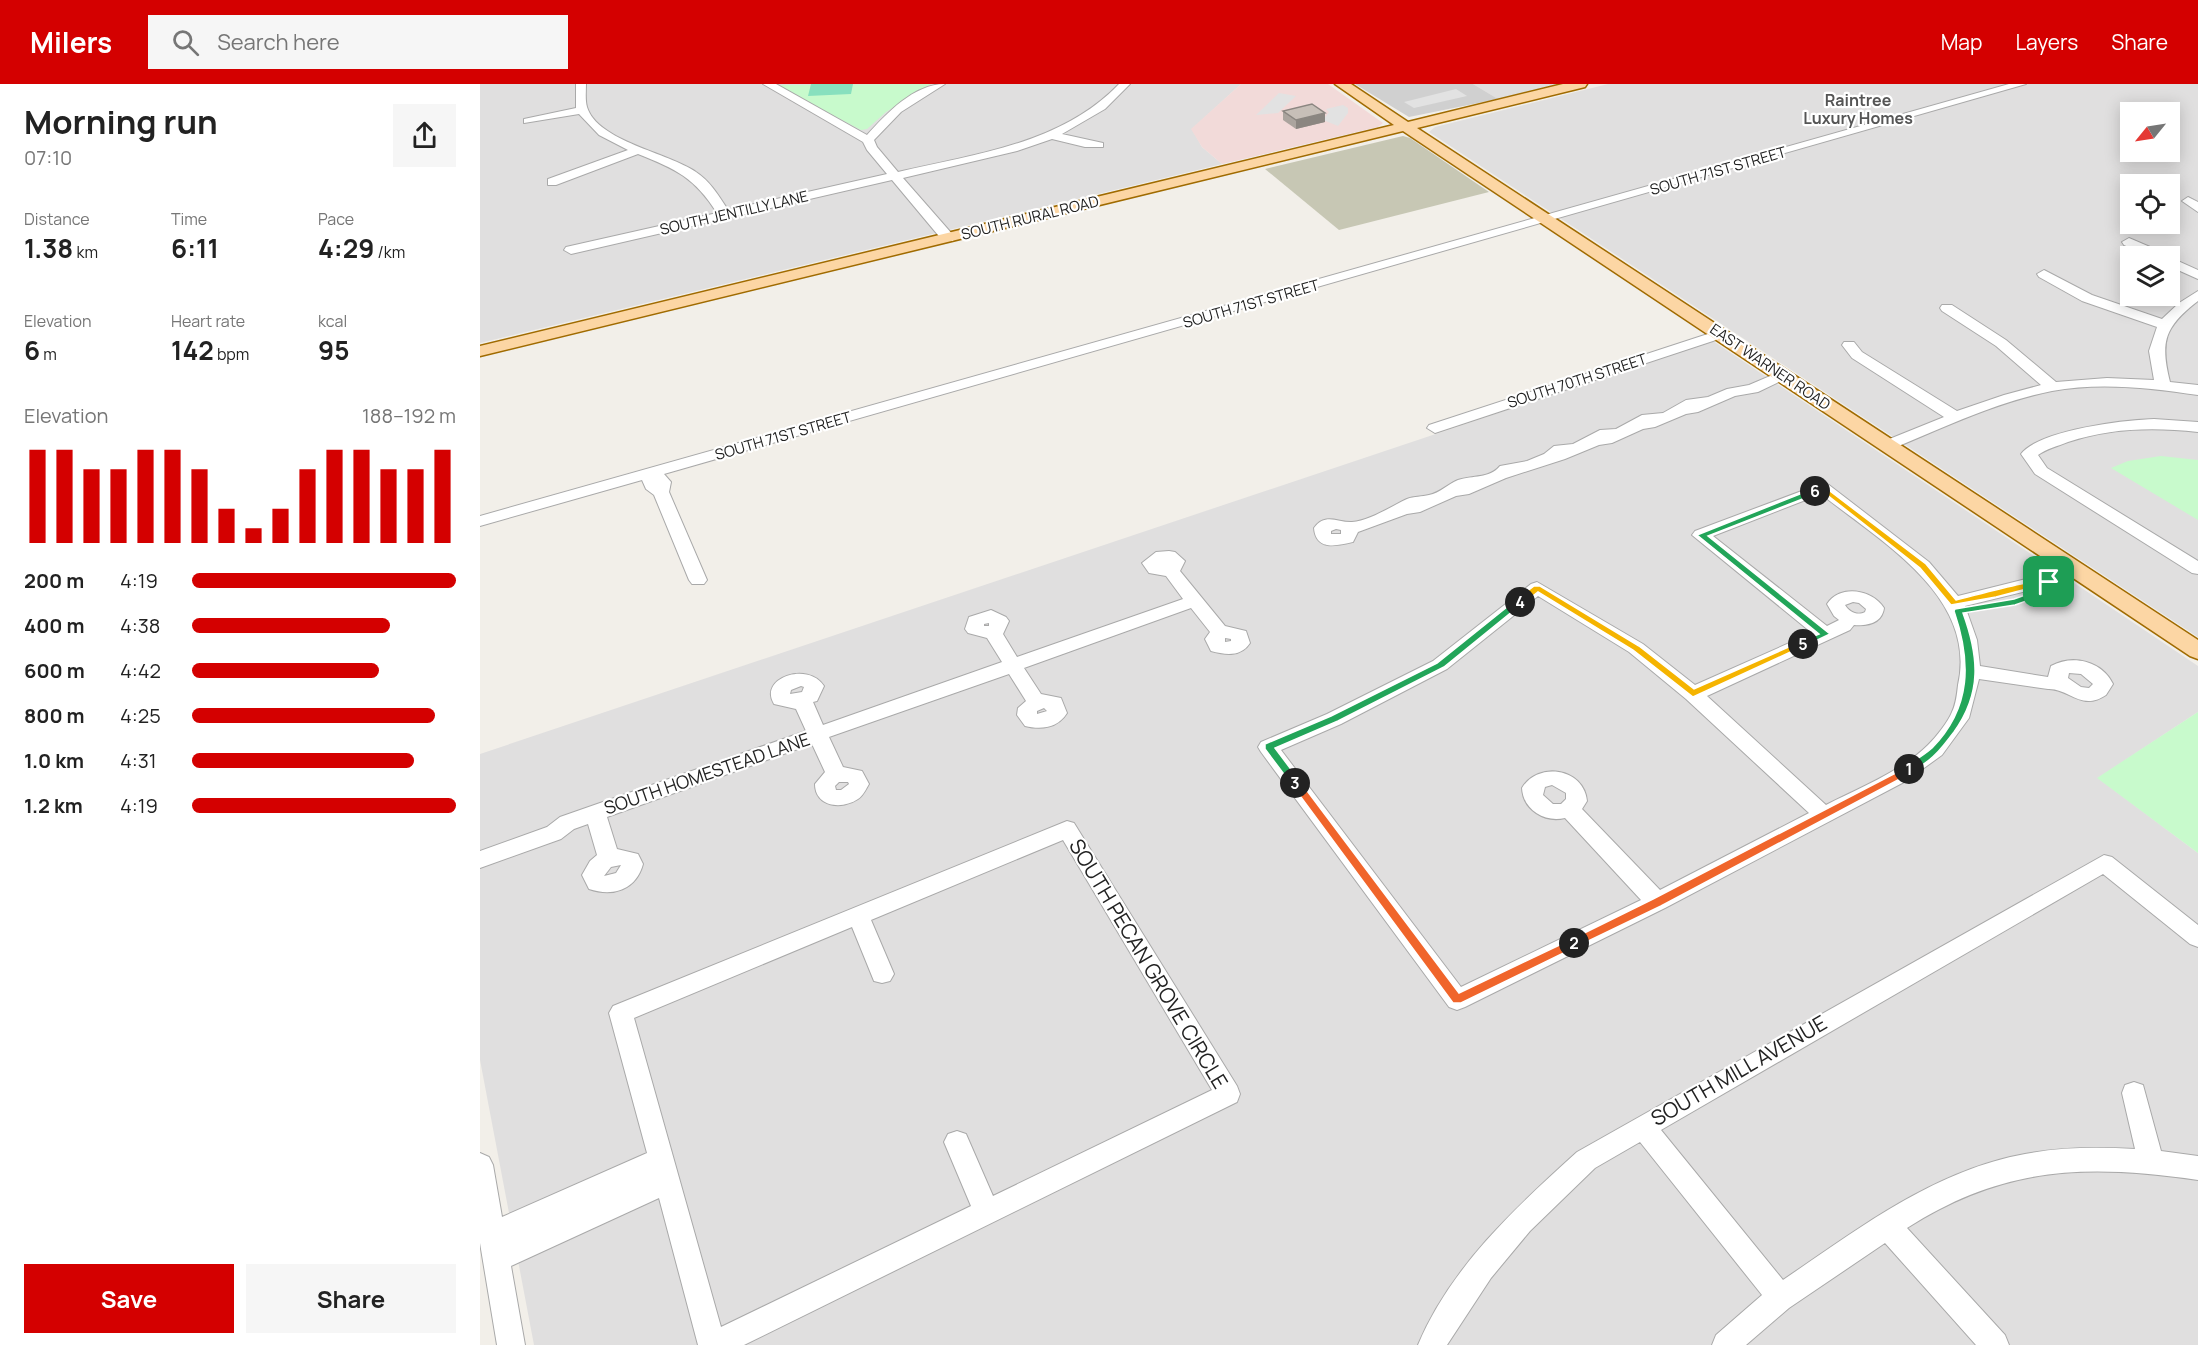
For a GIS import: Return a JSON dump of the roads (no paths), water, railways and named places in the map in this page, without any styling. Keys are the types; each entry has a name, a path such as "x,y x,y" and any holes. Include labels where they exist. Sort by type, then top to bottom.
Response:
{"main road":[{"name":"EAST WARNER ROAD","path":"1342,84 2198,651"},
{"name":"SOUTH RURAL ROAD","path":"480,351 1580,84"}],"street":[{"path":"581,84 582,110 592,123 609,136 688,172 704,184 726,215"},
{"path":"768,84 868,140 871,148 948,238"},
{"path":"868,140 897,110 940,84"},
{"name":"SOUTH JENTILLY LANE","path":"571,250 999,153 1052,135 1078,123 1103,106 1125,84"},
{"name":"SOUTH 71ST STREET","path":"480,520 1547,220 2021,84"},
{"path":"528,122 582,110"},
{"path":"1052,135 1085,144 1099,145"},
{"path":"552,182 638,150"},
{"path":"2129,242 2138,246"},
{"path":"2180,267 2198,276"},
{"path":"2044,274 2087,298 2165,325"},
{"path":"2163,385 2156,350 2165,325 2178,308 2198,295"},
{"path":"1947,308 2001,343 2053,387"},
{"name":"SOUTH 70TH STREET","path":"1435,428 1720,334"},
{"path":"1849,345 1857,355 1957,418"},
{"path":"1349,529 1404,509 1419,500 1429,500 1464,484 1479,482 1502,474 1506,469 1516,465 1525,465 1550,457 1559,450 1572,449 1597,440 1609,432 1616,434 1653,417 1662,417 1684,409 1687,405 1732,392 1749,391 1782,375"},
{"path":"1888,445 2013,397 2053,387 2120,382 2198,390"},
{"path":"2198,427 2136,423 2094,428 2057,440 2029,454 2041,471 2198,569"},
{"path":"654,472 650,480 652,486 661,492 698,580"},
{"path":"1824,815 1693,694 1636,648 1537,588 1440,665 1334,719 1268,747 1457,1000 1657,903 1899,776 1935,750 1962,713 1971,670 1968,640 1956,607 1923,566 1822,488 1701,535 1825,634"},
{"path":"1170,570 1220,633"},
{"path":"1956,607 2046,591 2049,582 2076,570"},
{"name":"SOUTH HOMESTEAD LANE","path":"480,849 551,823 567,823 1014,667 1194,601"},
{"path":"1693,694 1844,626 1850,618"},
{"path":"992,632 1036,702"},
{"path":"1971,670 2048,683 2060,682"},
{"name":"SOUTH HOMESTEAD LANE","path":"801,700 837,775"},
{"path":"1569,809 1657,903"},
{"name":"SOUTH HOMESTEAD LANE","path":"595,813 609,859"},
{"name":"SOUTH HOMESTEAD LANE","path":"480,860 554,834 567,823"},
{"name":"SOUTH PECAN GROVE CIRCLE","path":"1067,829 1228,1094 713,1345 621,1013 858,916 1067,829"},
{"name":"SOUTH MILL AVENUE","path":"1431,1345 1443,1322 1498,1248 1534,1206 1586,1160 2104,863 2198,938"},
{"path":"858,916 882,974"},
{"path":"2134,1093 2150,1160"},
{"path":"1642,1126 1781,1298"},
{"path":"957,1142 987,1212"},
{"path":"1726,1345 1744,1326 1781,1298 1887,1226 1938,1196 1969,1182 2002,1171 2044,1162 2093,1158 2150,1160 2198,1168"},
{"path":"480,1165 511,1345"},
{"path":"494,1246 665,1170"},
{"path":"1887,1226 1995,1345"}],"district":[{"name":"Raintree Luxury Homes","path":"1858,109"}]}
